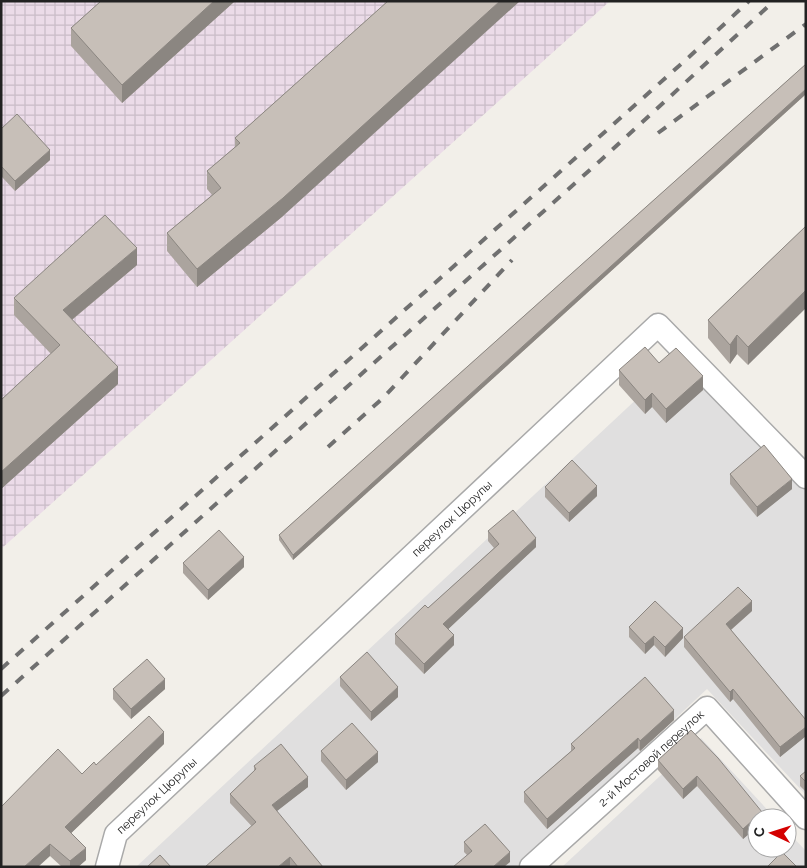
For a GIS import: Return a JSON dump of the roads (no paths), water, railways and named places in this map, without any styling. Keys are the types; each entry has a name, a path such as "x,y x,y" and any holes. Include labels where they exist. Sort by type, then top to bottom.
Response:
{"street":[{"name":"переулок Цюрупы","path":"107,867 116,834 658,325 806,477"},
{"name":"2-й Мостовой переулок","path":"531,867 707,708 806,818"}],"railway":[{"path":"1,669 689,57 749,1"},
{"path":"1,696 601,160 774,1"},
{"path":"658,133 806,24"},
{"path":"328,447 383,398 512,260"}]}
